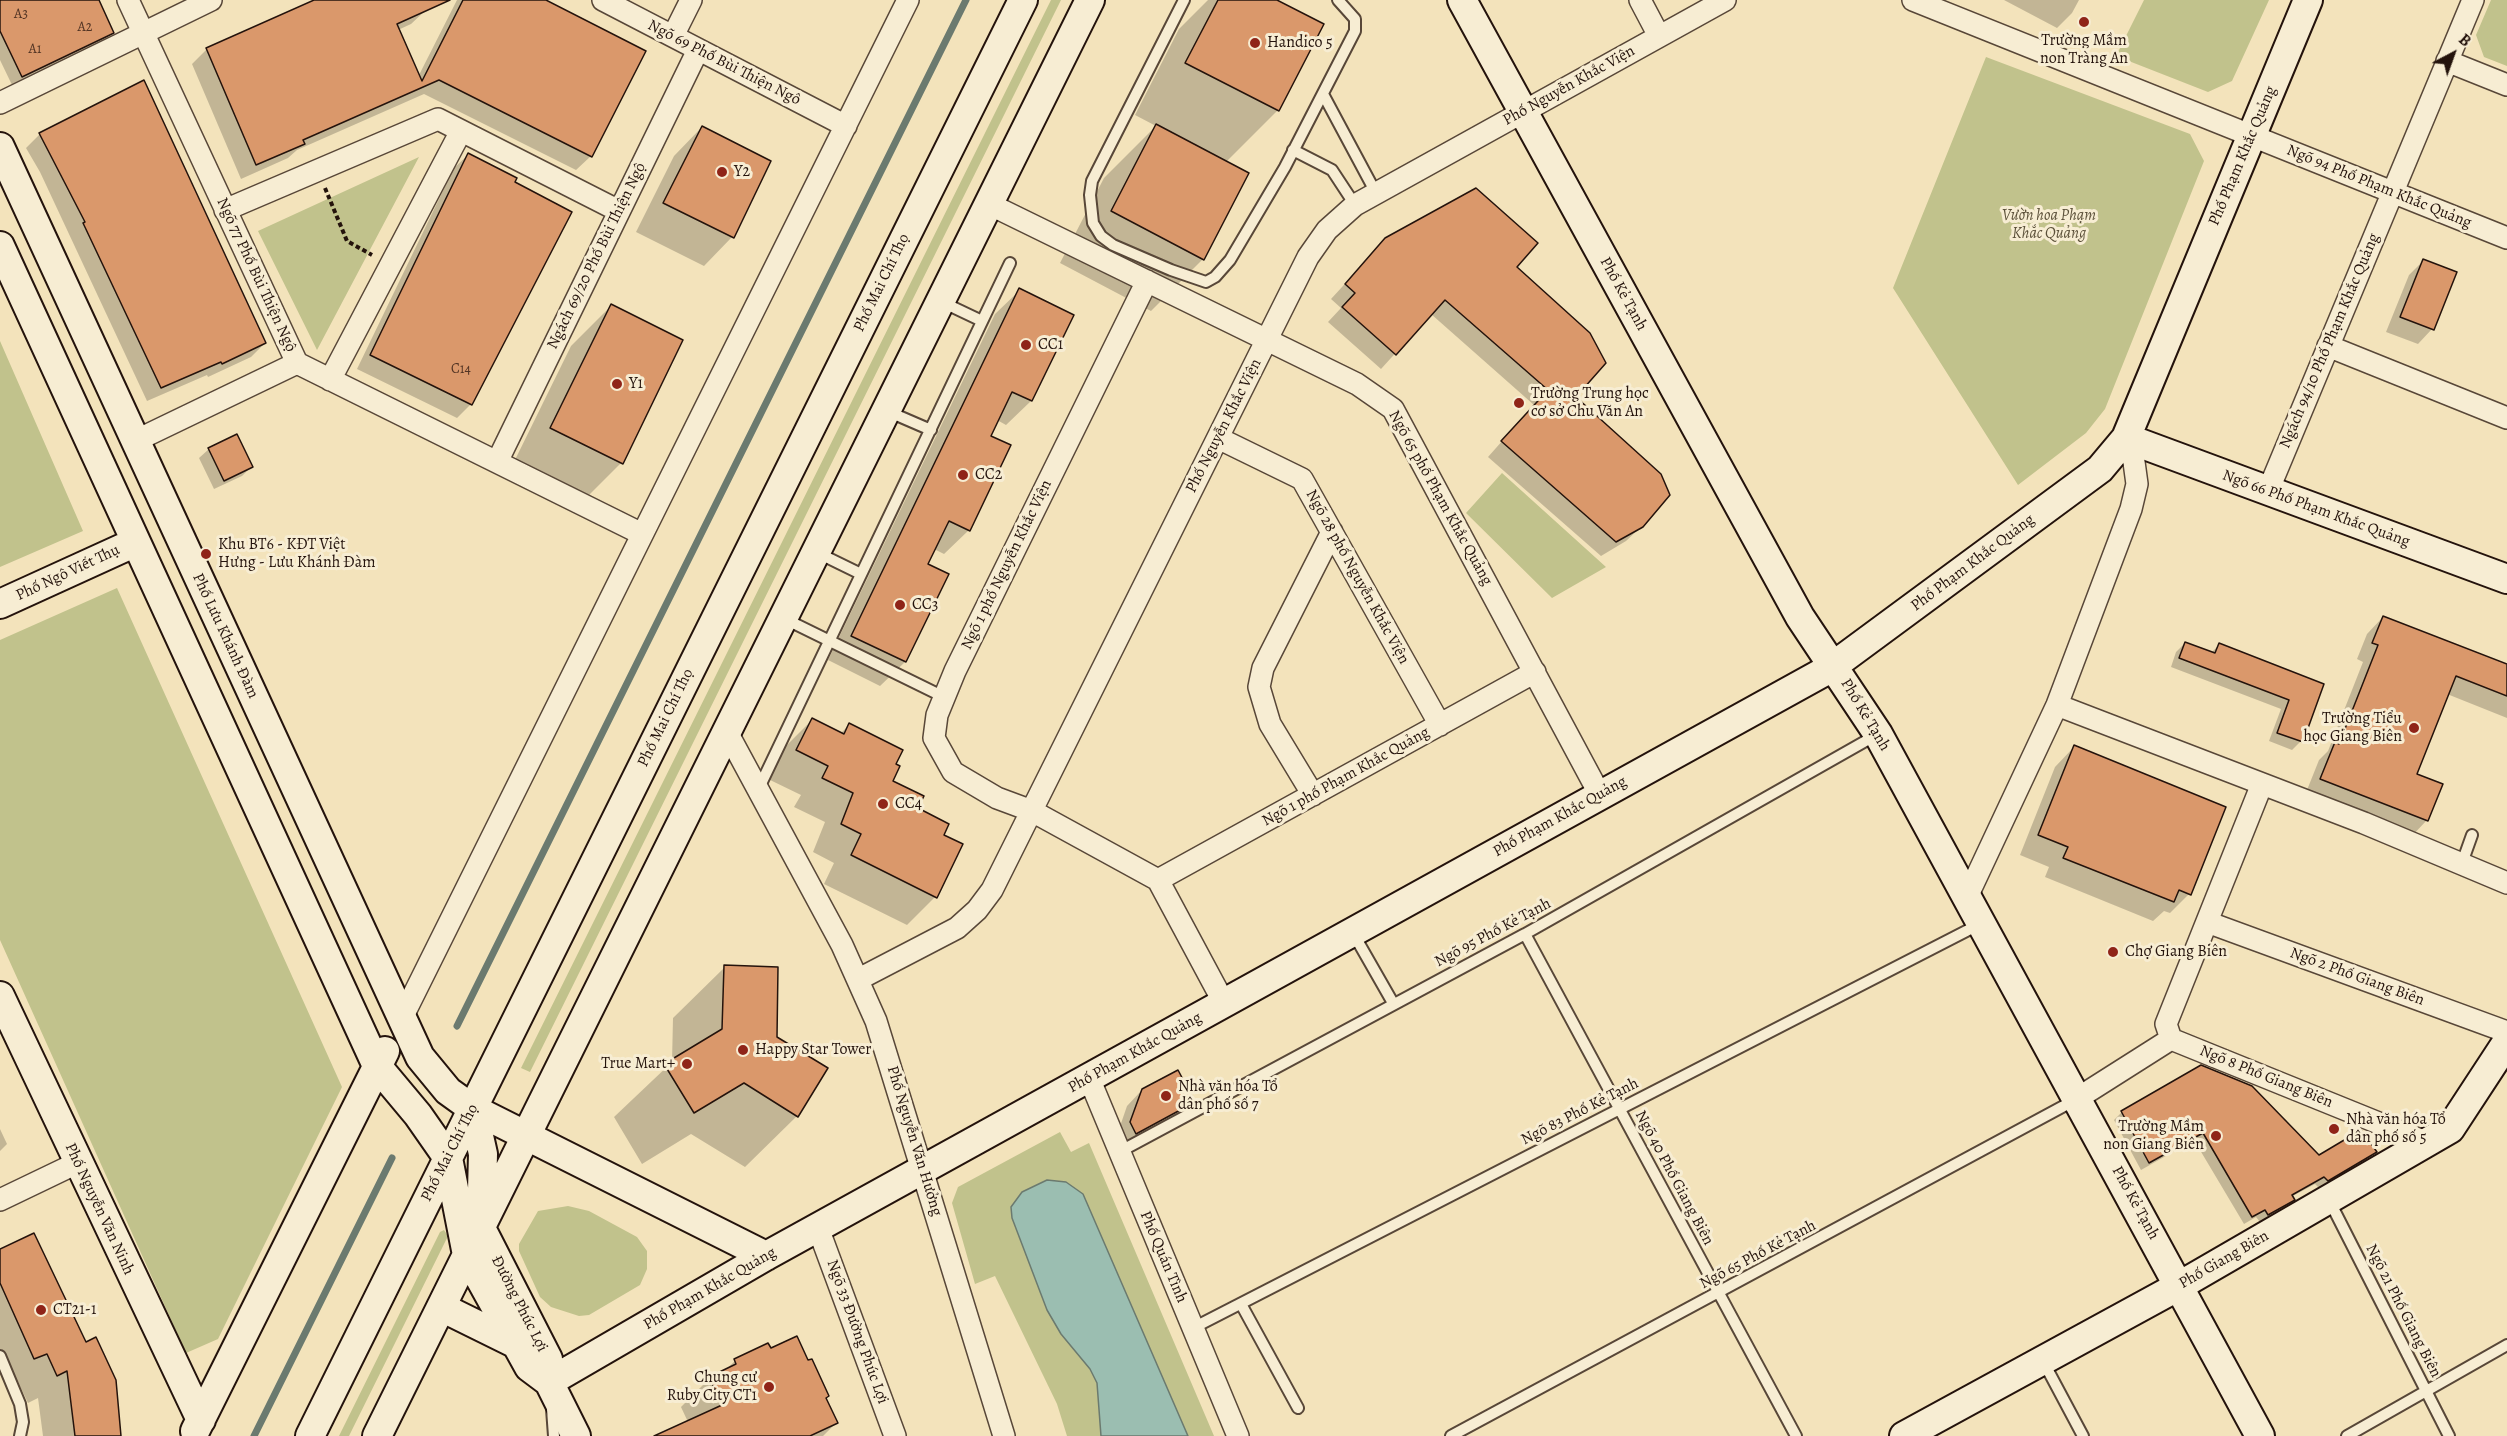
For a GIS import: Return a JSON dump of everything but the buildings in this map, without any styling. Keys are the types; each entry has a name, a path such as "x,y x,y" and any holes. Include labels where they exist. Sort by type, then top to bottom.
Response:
{"street":[{"name":"Ngõ 77 Phố Bùi Thiện Ngộ","path":"128,0 297,363 642,534"},
{"path":"0,103 211,0"},
{"name":"Ngõ 69 Phố Bùi Thiện Ngô","path":"603,0 846,126"},
{"path":"673,36 691,0"},
{"path":"197,1428 908,0"},
{"name":"Phố Mai Chí Thọ","path":"310,1436 1023,0"},
{"path":"377,1436 1090,0"},
{"name":"Phố Kẻ Tạnh","path":"1462,0 1800,617 1878,734 2260,1436"},
{"path":"1640,0 1659,36"},
{"name":"Phố Nguyễn Khắc Viện","path":"859,980 957,928 977,910 992,890 1314,247 1327,230 1354,205 1725,0"},
{"name":"Ngõ 94 Phố Phạm Khắc Quảng","path":"1913,0 1936,4 2252,136 2507,238"},
{"name":"Phố Phạm Khắc Quảng","path":"549,1382 766,1256 1834,665 2100,469 2126,438 2308,0"},
{"name":"Ngách 94/10 Phố Phạm Khắc Quảng","path":"2268,490 2473,0"},
{"name":"Ngách 69/20 Phố Bùi Thiện Ngộ","path":"497,462 699,50"},
{"path":"2447,61 2507,85"},
{"path":"225,210 438,119 619,212"},
{"path":"330,380 461,131"},
{"name":"Phố Lưu Khánh Đàm","path":"0,147 401,1020 424,1063 448,1091 473,1109 766,1256"},
{"name":"Ngõ 65 phố Phạm Khắc Quảng","path":"989,204 1357,384 1393,409 1600,795"},
{"path":"0,246 377,1066 418,1115 448,1158 483,1154 526,1136"},
{"name":"Ngõ 1 phố Nguyễn Khắc Viện","path":"1032,811 997,798 953,772 934,738 936,715 1147,281"},
{"path":"2328,346 2507,418"},
{"path":"135,441 297,363"},
{"name":"Ngõ 28 phố Nguyễn Khắc Viện","path":"1218,438 1302,479 1440,725"},
{"path":"1967,897 2057,705 2131,509 2137,484 2134,462 2126,438"},
{"name":"Ngõ 66 Phố Phạm Khắc Quảng","path":"2126,438 2507,579"},
{"path":"1313,795 1270,724 1259,687 1263,668 1332,532"},
{"name":"Phố Ngô Viết Thụ","path":"0,604 136,542"},
{"name":"Ngõ 1 phố Phạm Khắc Quảng","path":"1158,880 1535,672"},
{"path":"2057,705 2462,862 2507,883"},
{"name":"Phố Nguyễn Văn Hưởng","path":"727,732 859,980 876,1021 924,1170 1004,1436"},
{"path":"2078,1098 2171,1039 2166,1024 2262,784"},
{"path":"1032,811 1158,880 1224,1004"},
{"name":"Ngõ 2 Phố Giang Biên","path":"2207,922 2507,1032"},
{"name":"Phố Nguyễn Văn Ninh","path":"0,996 197,1428"},
{"name":"Ngõ 8 Phố Giang Biên","path":"2171,1039 2428,1143"},
{"name":"Phố Giang Biên","path":"1904,1436 2179,1286 2450,1129 2507,1042"},
{"name":"Phố Quán Tình","path":"1089,1078 1238,1436"},
{"path":"473,1109 483,1154 481,1228"},
{"name":"Đường Phúc Lợi","path":"448,1158 467,1255 529,1367 549,1382"},
{"path":"0,1200 77,1162"},
{"name":"Đường Phúc Lợi","path":"481,1228 548,1359 549,1382 576,1436"},
{"name":"Ngõ 33 Đường Phúc Lợi","path":"818,1228 895,1436"},
{"path":"441,1307 516,1344"}],"lane":[{"path":"1184,0 1092,181 1090,195 1096,231 1113,245 1171,270 1209,282 1230,260 1293,150 1355,31 1355,19 1338,0"},
{"path":"1323,94 1376,193"},
{"path":"1293,150 1332,170 1354,205"},
{"path":"758,790 1010,263"},
{"path":"940,302 982,321"},
{"path":"886,410 931,430"},
{"path":"816,552 861,574"},
{"path":"783,618 944,697"},
{"name":"Ngõ 95 Phố Kẻ Tạnh","path":"1119,1152 1392,1003 1525,934 1878,734"},
{"path":"2462,862 2472,835"},
{"name":"Ngõ 83 Phố Kẻ Tạnh","path":"1193,1328 1981,923"},
{"path":"1353,932 1392,1003"},
{"name":"Ngõ 40 Phố Giang Biên","path":"1525,934 1796,1436"},
{"name":"Ngõ 65 Phố Kẻ Tạnh","path":"1451,1436 2078,1098"},
{"name":"Ngõ 21 Phố Giang Biên","path":"2329,1200 2450,1436"},
{"path":"1241,1304 1298,1408"},
{"path":"2347,1436 2507,1346"},
{"path":"0,1356 20,1404 23,1422 20,1436"},
{"path":"2043,1361 2083,1436"},
{"path":"549,1382 555,1436"}],"path":[{"path":"317,171 347,241 390,265"}],"green space":[{"path":"1051,0 1061,0 530,1072 521,1068"},
{"path":"2144,0 2269,0 2232,81 2208,92 2116,56"},
{"path":"2491,0 2507,0 2507,66 2484,57 2476,35"},
{"name":"Vườn hoa Phạm Khắc Quảng","path":"1986,57 2190,134 2204,161 2105,409 2086,433 2018,485 1893,288"},
{"path":"419,157 317,350 258,231"},
{"path":"0,341 83,531 0,567"},
{"path":"1502,473 1606,567 1552,598 1466,513"},
{"path":"117,588 342,1087 218,1339 186,1353 0,940 0,640"},
{"path":"1060,1132 1071,1152 1089,1143 1214,1436 1067,1436 1057,1404 995,1276 975,1284 952,1203 958,1187"},
{"path":"568,1206 589,1211 637,1237 647,1251 647,1269 640,1285 589,1315 579,1316 551,1307 540,1297 519,1251 519,1244 538,1211"},
{"path":"444,1230 448,1236 349,1436 339,1436 440,1232"}],"shaded area":[{"path":"1047,1180 1066,1182 1083,1194 1188,1436 1101,1436 1097,1383 1090,1369 1061,1334 1047,1310 1012,1218 1011,1207 1022,1192"}],"waterway":[{"path":"457,1026 966,0"},
{"path":"254,1436 392,1158"}],"place":[{"name":"Trường Mầm non Tràng An","path":"2084,22"},
{"name":"Handico 5","path":"1255,43"},
{"name":"Y2","path":"722,172"},
{"name":"CC1","path":"1026,345"},
{"name":"Y1","path":"617,384"},
{"name":"Trường Trung học cơ sở Chu Văn An","path":"1519,403"},
{"name":"CC2","path":"963,475"},
{"name":"Khu BT6 - KĐT Việt Hưng - Lưu Khánh Đàm","path":"206,554"},
{"name":"CC3","path":"900,605"},
{"name":"Trường Tiểu học Giang Biên","path":"2414,728"},
{"name":"CC4","path":"883,804"},
{"name":"Chợ Giang Biên","path":"2113,952"},
{"name":"Happy Star Tower","path":"743,1050"},
{"name":"True Mart+","path":"687,1064"},
{"name":"Nhà văn hóa Tổ dân phố số 7","path":"1166,1096"},
{"name":"Nhà văn hóa Tổ dân phố số 5","path":"2334,1129"},
{"name":"Trường Mầm non Giang Biên","path":"2216,1136"},
{"name":"CT21-1","path":"41,1310"},
{"name":"Chung cư Ruby City CT1","path":"769,1387"}]}
